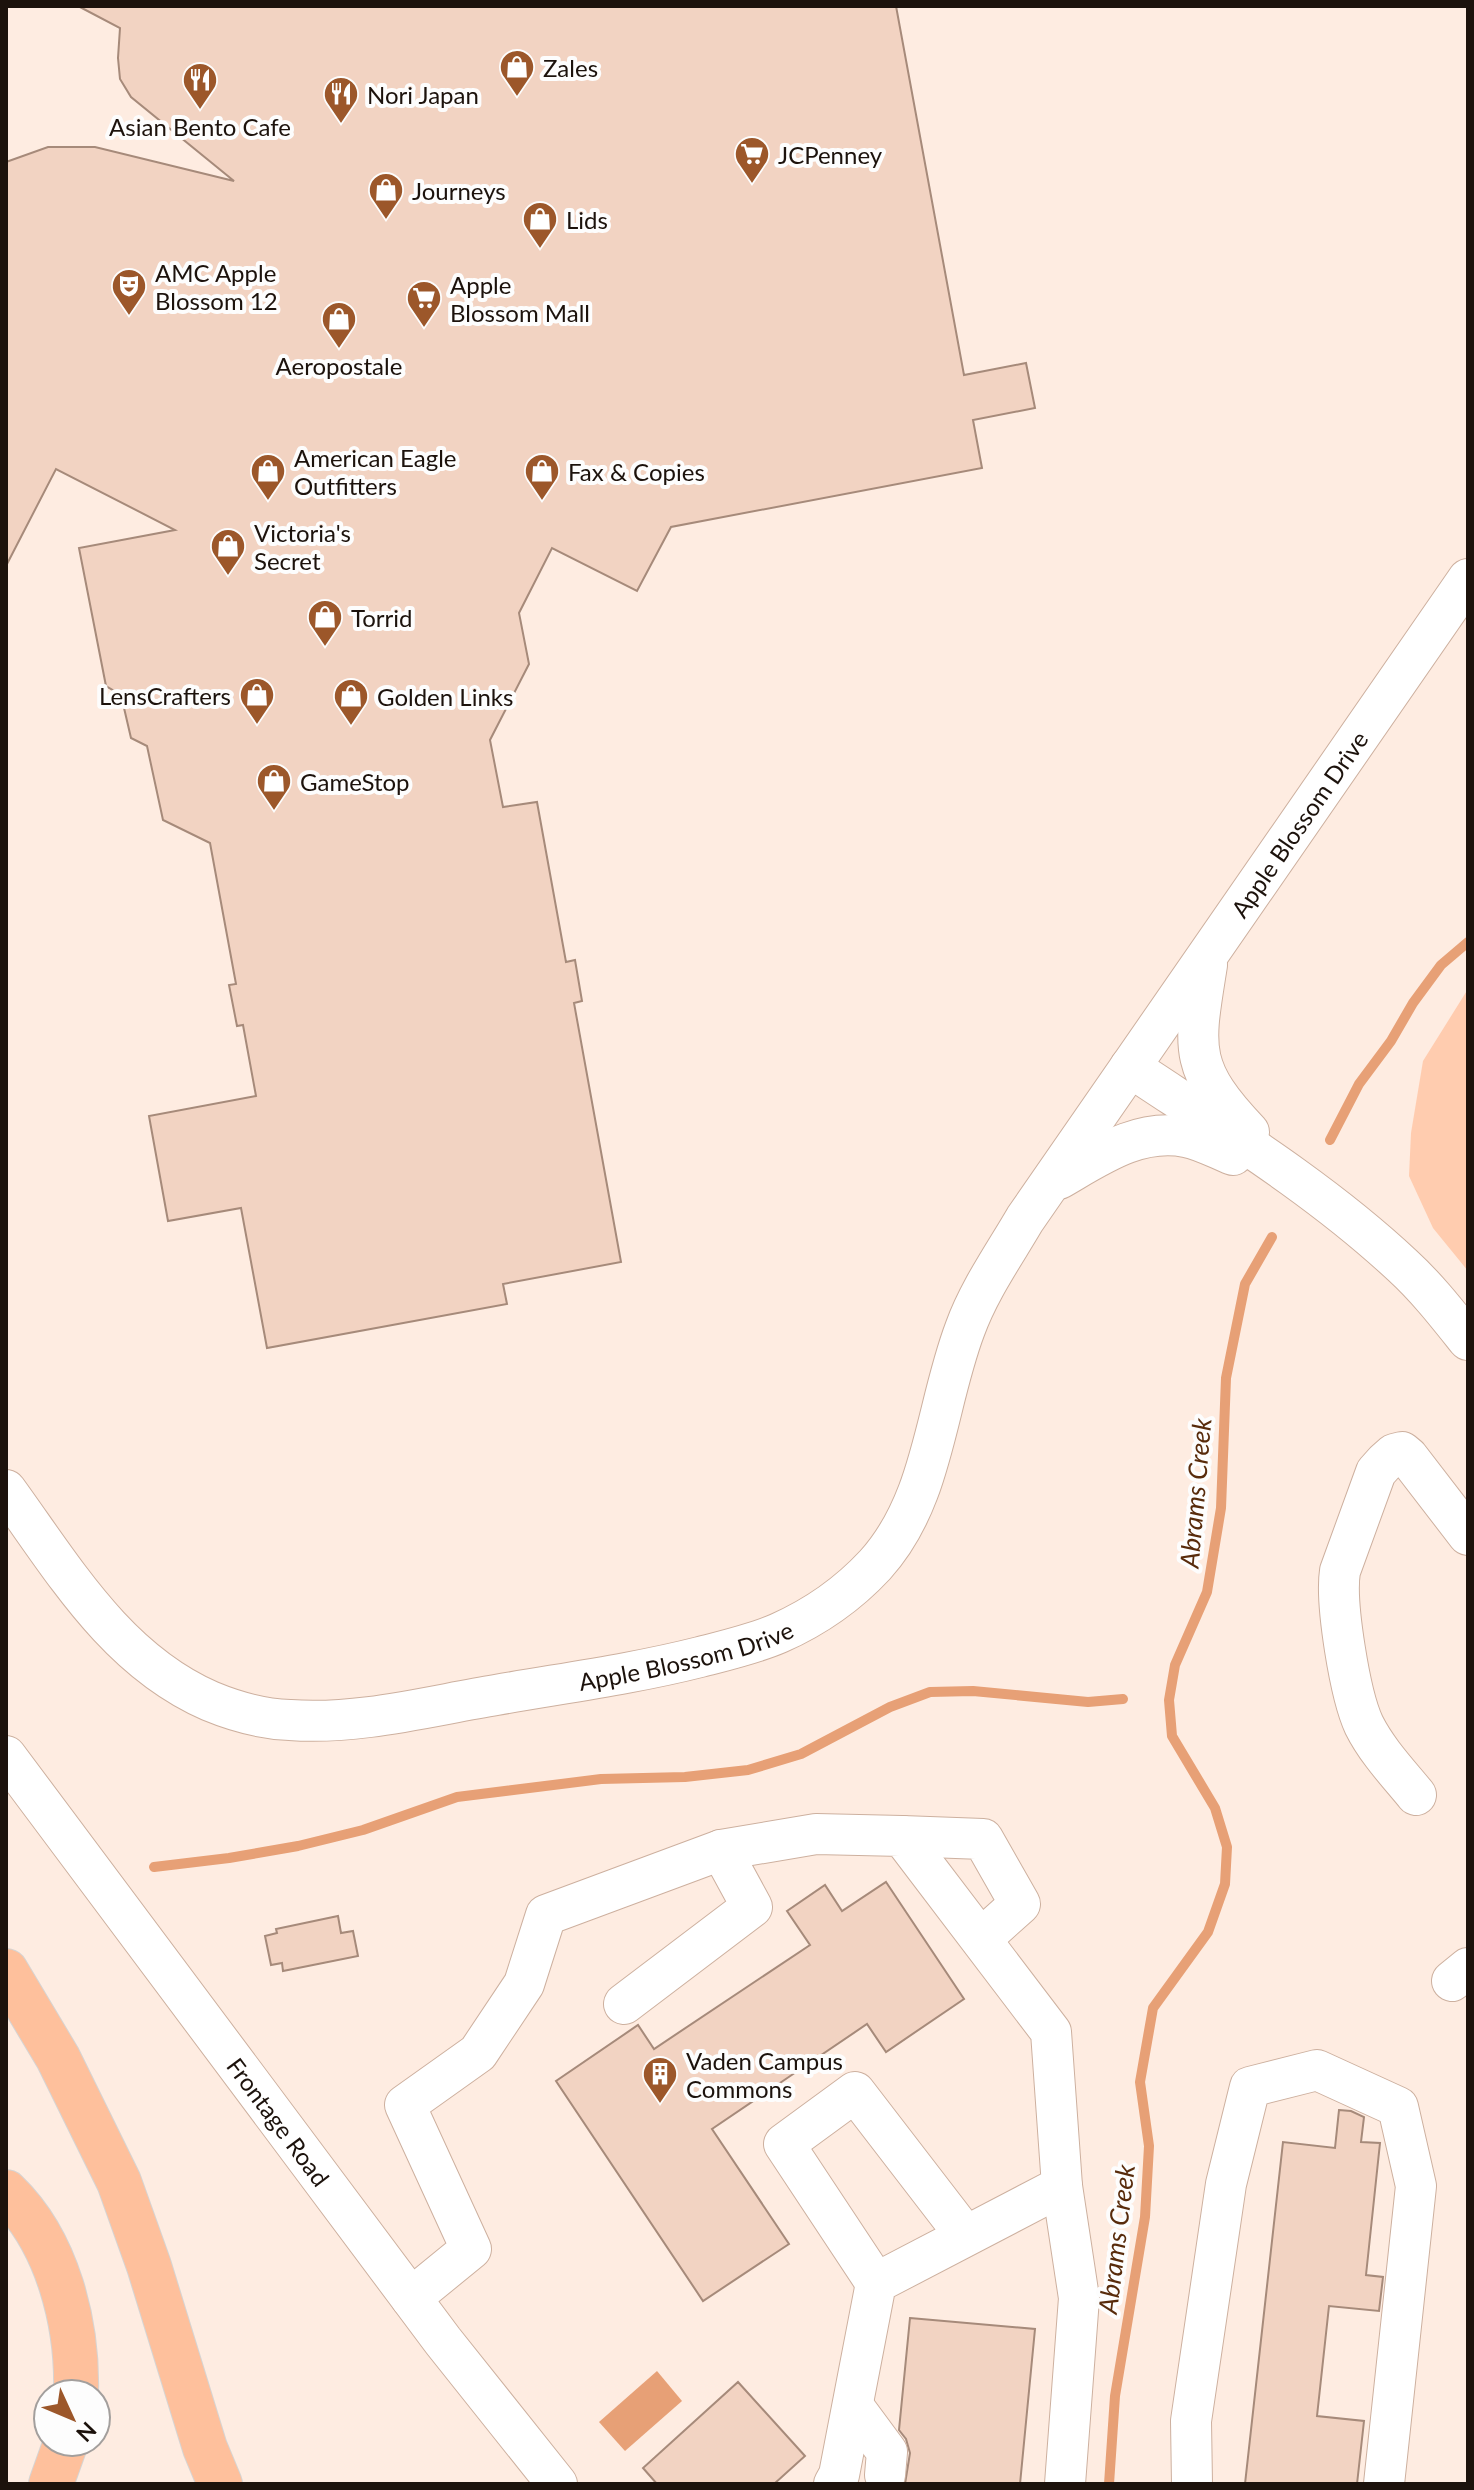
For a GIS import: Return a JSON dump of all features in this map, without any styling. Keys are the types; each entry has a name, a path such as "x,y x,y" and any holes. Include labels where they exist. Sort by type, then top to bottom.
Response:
{"highway":[{"path":"6,1971 58,2058 119,2182 149,2266 205,2448 220,2484"},
{"path":"6,2192 18,2203 42,2243 65,2293 76,2342 76,2378"},
{"path":"176,2360 197,2484"},
{"path":"51,2484 60,2458"}],"street":[{"name":"Apple Blossom Drive","path":"6,1490 96,1615 153,1669 180,1687 213,1702 248,1713 288,1720 369,1717 655,1668 756,1642 826,1608 876,1564 919,1493 966,1326 990,1277 1025,1219 1468,579"},
{"path":"1421,648 1468,619"},
{"path":"1209,955 1197,1029 1203,1069 1229,1111 1293,1178"},
{"path":"1130,1067 1293,1178 1357,1226 1406,1269 1468,1340"},
{"path":"1050,1185 1123,1144 1164,1134 1190,1138 1293,1178"},
{"path":"1416,1795 1374,1743 1363,1721 1345,1650 1338,1588 1340,1571 1376,1472 1394,1454 1402,1452 1408,1457 1468,1535"},
{"name":"Frontage Road","path":"6,1756 411,2298 557,2484"},
{"path":"411,2298 471,2249 405,2105 478,2053 524,1984 546,1915 721,1850 816,1834 983,1839 1020,1904 981,1939"},
{"path":"902,1836 1051,2032 1062,2186 1079,2298 1065,2484"},
{"path":"624,2004 752,1907 721,1850"},
{"path":"1192,2484 1191,2421 1226,2184 1250,2087 1317,2070 1398,2107 1416,2186 1384,2484"},
{"path":"834,2484 839,2475 876,2283 784,2144 855,2092 965,2235"},
{"path":"876,2283 1062,2186"},
{"path":"853,2406 887,2452 885,2475"}],"shaded area":[{"path":"1468,989 1468,1271 1433,1228 1409,1176 1411,1133 1423,1061"},
{"path":"657,2371 682,2401 625,2451 599,2422"}],"building":[{"path":"78,6 896,6 964,375 1026,363 1035,408 973,420 982,468 671,527 637,591 552,548 519,613 529,664 490,740 503,807 537,802 566,962 575,960 582,1001 574,1003 621,1262 503,1284 507,1304 267,1348 241,1208 168,1221 149,1116 256,1096 243,1025 237,1026 229,985 236,984 210,843 163,820 147,746 131,738 121,695 106,686 79,548 175,530 56,469 6,566 6,162 48,147 95,147 234,181 131,97 120,79 120,28"},
{"name":"Vaden Campus Commons","path":"886,1882 964,1999 886,2052 867,2024 712,2129 789,2244 703,2301 556,2081 638,2025 654,2049 810,1945 787,1911 825,1885 842,1911"},
{"path":"338,1916 341,1933 353,1931 358,1956 283,1971 282,1963 271,1965 265,1936 277,1933 276,1929"},
{"path":"1339,2110 1364,2117 1361,2142 1380,2143 1366,2275 1383,2277 1379,2311 1329,2306 1317,2416 1364,2421 1357,2484 1245,2484 1283,2142 1335,2148"},
{"path":"910,2318 1035,2329 1020,2484 905,2484 910,2453 906,2439 899,2430"},
{"path":"738,2382 805,2456 774,2484 657,2484 643,2468"}],"waterway":[{"name":"Abrams Creek","path":"1330,1140 1359,1084 1391,1041 1413,1003 1441,965 1468,942"},
{"name":"Abrams Creek","path":"1109,2484 1115,2396 1145,2217 1149,2146 1140,2082 1153,2008 1208,1932 1225,1884 1227,1847 1215,1808 1172,1736 1169,1700 1175,1665 1207,1592 1221,1508 1226,1378 1245,1284 1272,1237"},
{"path":"154,1867 298,1846 363,1830 457,1797 601,1779 685,1777 748,1770 801,1754 890,1707 930,1692 973,1691 1088,1702 1123,1699"}],"place":[{"name":"Zales","path":"517,98"},
{"name":"Asian Bento Cafe","path":"200,111"},
{"name":"Nori Japan","path":"341,125"},
{"name":"JCPenney","path":"752,185"},
{"name":"Journeys","path":"386,221"},
{"name":"Lids","path":"540,250"},
{"name":"AMC Apple Blossom 12","path":"129,317"},
{"name":"Apple Blossom Mall","path":"424,329"},
{"name":"Aeropostale","path":"339,350"},
{"name":"American Eagle Outfitters","path":"268,502"},
{"name":"Fax & Copies","path":"542,502"},
{"name":"Victoria's Secret","path":"228,577"},
{"name":"Torrid","path":"325,648"},
{"name":"LensCrafters","path":"257,726"},
{"name":"Golden Links","path":"351,727"},
{"name":"GameStop","path":"274,812"},
{"name":"Vaden Campus Commons","path":"660,2105"}]}
